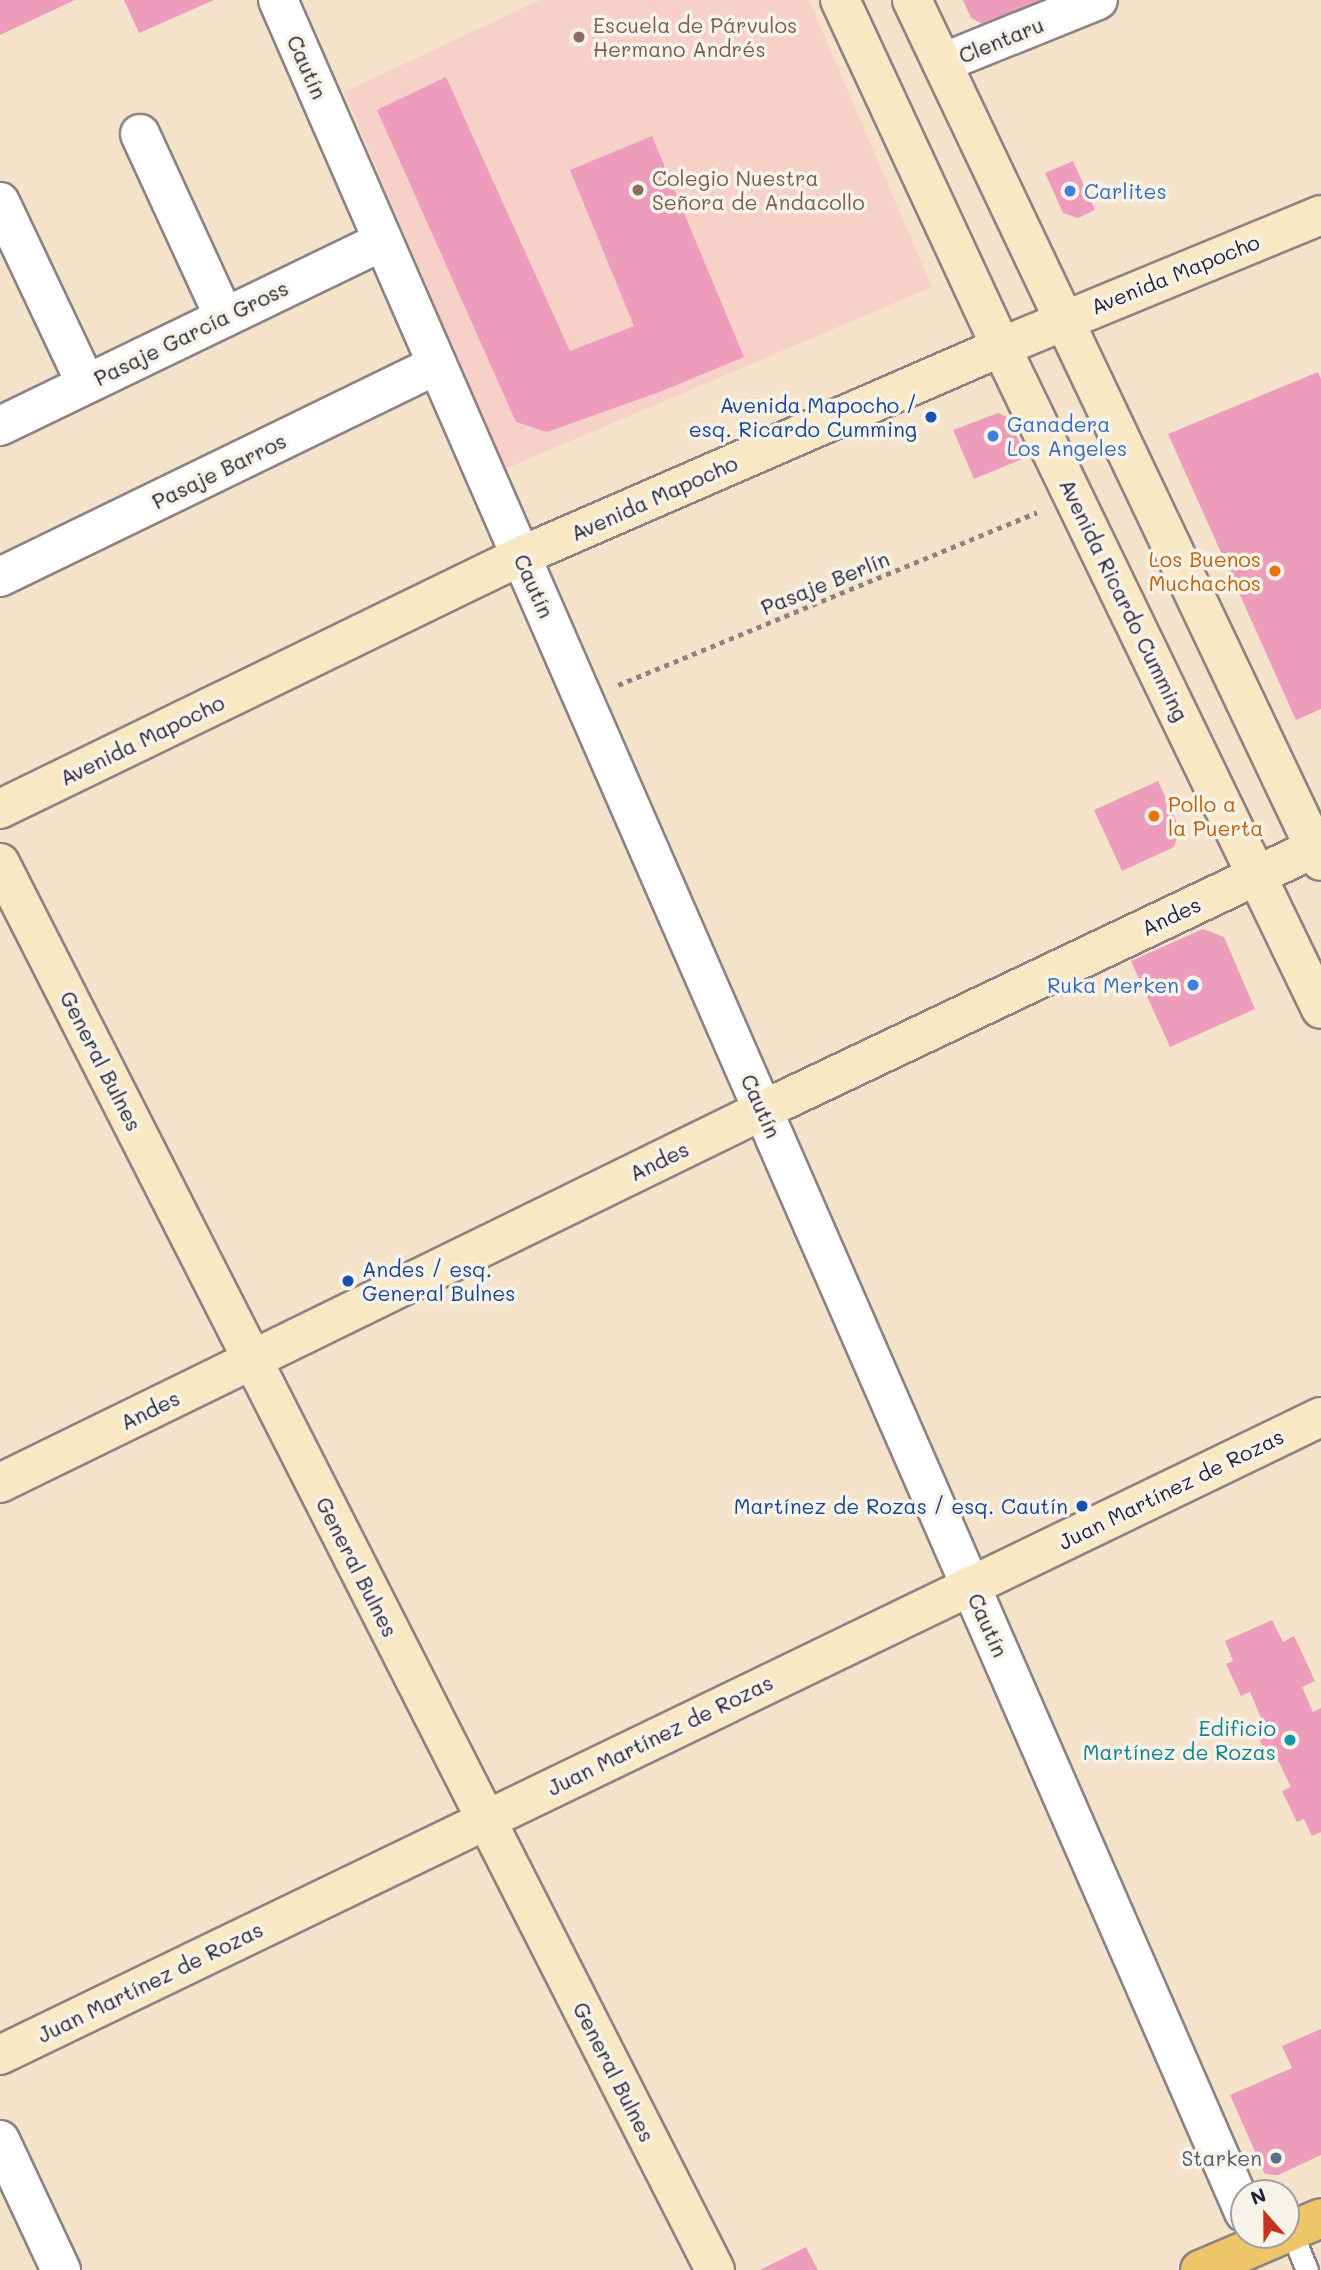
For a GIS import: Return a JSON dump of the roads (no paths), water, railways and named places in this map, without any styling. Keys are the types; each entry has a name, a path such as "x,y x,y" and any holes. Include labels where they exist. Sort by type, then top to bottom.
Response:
{"main road":[{"path":"1200,2270 1240,2249"}],"street":[{"name":"Cautín","path":"278,0 971,1586 1253,2179"},
{"name":"Avenida Ricardo Cumming","path":"840,0 1001,346 1321,1009"},
{"path":"912,0 1062,321 1319,851"},
{"name":"Clentaru","path":"942,63 1098,0"},
{"path":"141,134 224,317"},
{"path":"0,202 86,384"},
{"name":"Avenida Mapocho","path":"0,809 521,556 1001,346 1321,215"},
{"name":"Pasaje García Gross","path":"0,426 383,241"},
{"name":"Pasaje Barros","path":"0,577 437,365"},
{"name":"Andes","path":"0,1483 763,1110 1257,876 1319,851"},
{"name":"General Bulnes","path":"0,863 715,2270"},
{"name":"Juan Martínez de Rozas","path":"0,2055 1321,1416"},
{"path":"0,2140 61,2270"}],"lane":[{"path":"1291,2249 1307,2270"}],"place":[{"name":"Escuela de Párvulos Hermano Andrés","path":"579,37"},
{"name":"Colegio Nuestra Señora de Andacollo","path":"638,190"},
{"name":"Carlites","path":"1070,191"},
{"name":"Avenida Mapocho / esq. Ricardo Cumming","path":"931,417"},
{"name":"Ganadera Los Angeles","path":"993,436"},
{"name":"Los Buenos Muchachos","path":"1275,571"},
{"name":"Pollo a la Puerta","path":"1154,816"},
{"name":"Ruka Merken","path":"1193,985"},
{"name":"Andes / esq. General Bulnes","path":"348,1281"},
{"name":"Martínez de Rozas / esq. Cautín","path":"1082,1506"},
{"name":"Edificio Martínez de Rozas","path":"1290,1740"},
{"name":"Starken","path":"1276,2158"}]}
